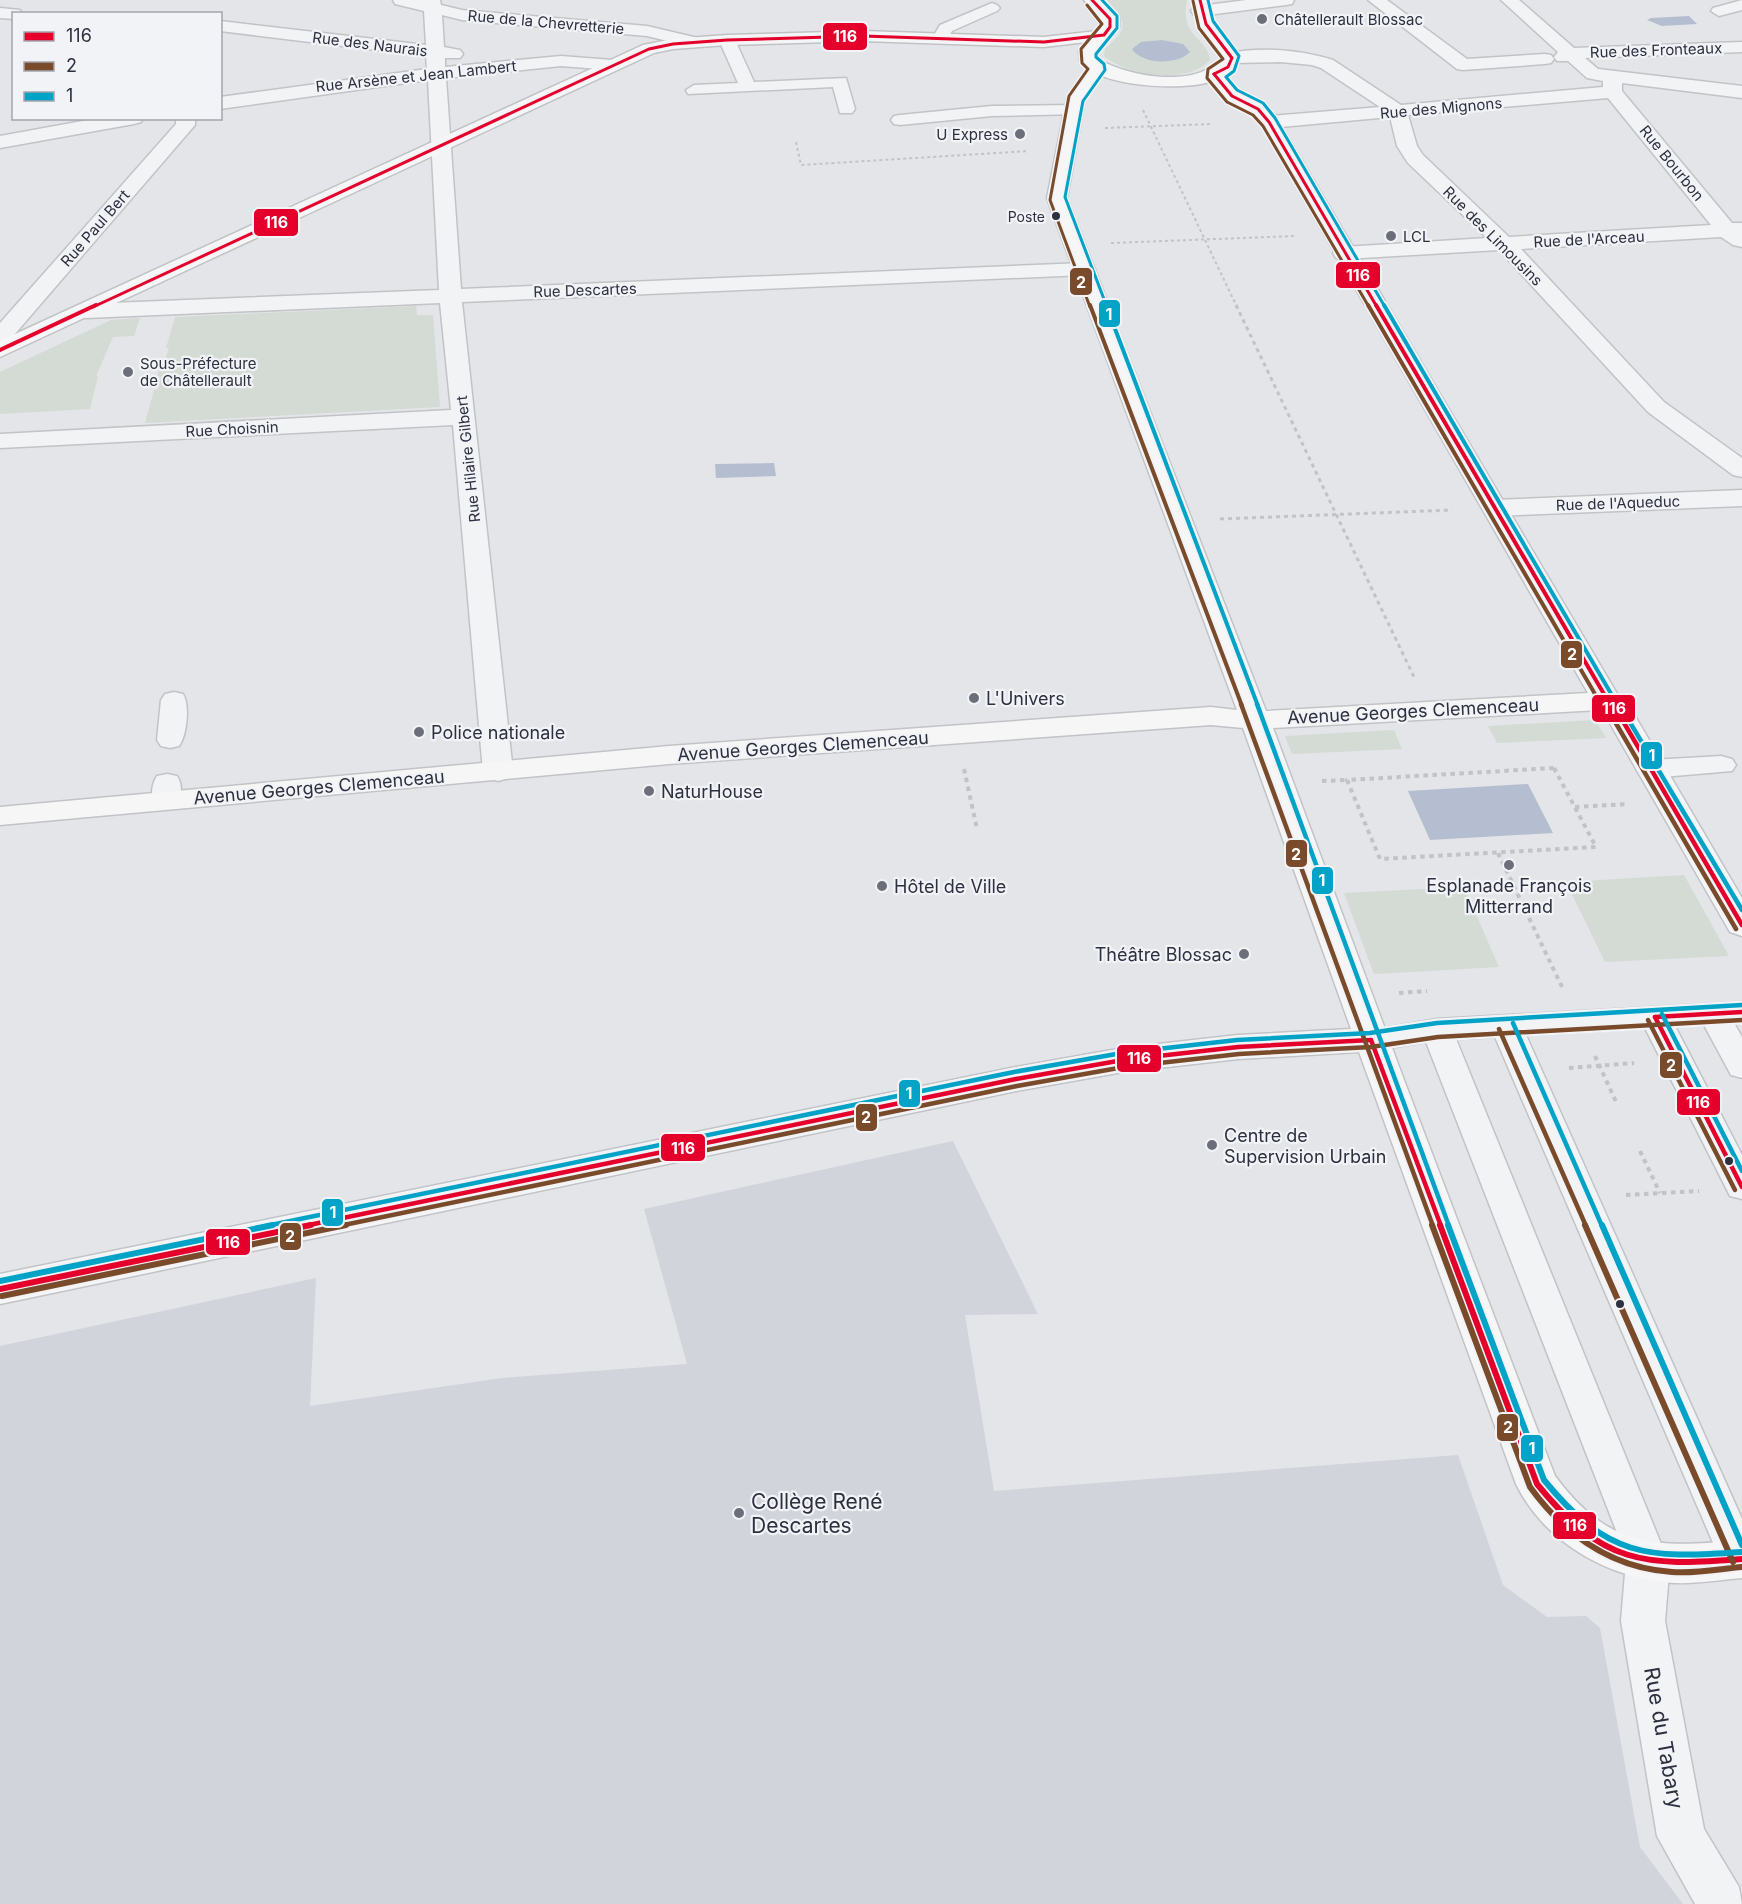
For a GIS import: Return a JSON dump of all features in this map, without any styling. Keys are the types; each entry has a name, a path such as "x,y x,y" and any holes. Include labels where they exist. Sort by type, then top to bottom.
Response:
{"main road":[{"path":"1092,0 1110,19 1110,27 1088,51 1094,64"},
{"path":"1018,42 1094,64 1117,75 1160,81 1196,79 1228,67 1232,58 1211,34 1200,5"},
{"path":"0,350 442,147 649,49 692,42 728,40 863,36 941,37 1018,42 1064,41 1104,35"},
{"path":"1094,64 1076,98 1057,198 1279,783 1371,1040 1537,1484 1550,1504 1570,1526 1618,1553 1648,1561 1674,1564 1741,1559"},
{"path":"1214,74 1232,96 1258,109 1269,122 1338,244 1607,702 1620,716 1742,925"},
{"name":"Avenue Georges Clemenceau","path":"0,816 167,791 498,772 669,755 1211,716 1254,720 1607,702"},
{"path":"0,1289 1016,1079 1123,1060 1215,1049 1371,1040"}],"street":[{"name":"Rue de la Chevretterie","path":"401,0 432,5 462,15 647,31 692,42"},
{"path":"432,5 465,0"},
{"path":"1200,5 1286,0"},
{"name":"Rue des Fronteaux","path":"1376,0 1463,65 1559,56 1742,47"},
{"path":"1509,0 1559,56 1613,84 1742,92"},
{"name":"Rue Hilaire Gilbert","path":"432,5 450,295 498,772"},
{"name":"Rue des Naurais","path":"222,26 520,64"},
{"path":"1232,58 1306,58 1327,64 1398,112"},
{"name":"Rue Arsène et Jean Lambert","path":"222,103 312,87 520,64 575,60 612,65"},
{"name":"Rue des Mignons","path":"1269,122 1398,112 1613,84"},
{"name":"Rue Bourbon","path":"1613,84 1737,235"},
{"name":"Rue des Limousins","path":"1398,112 1407,146 1415,159 1504,244 1656,407 1742,470"},
{"path":"0,142 123,120"},
{"name":"Rue Paul Bert","path":"0,336 185,125 186,120"},
{"name":"Rue de l'Arceau","path":"1338,244 1504,244 1737,235"},
{"name":"Rue Descartes","path":"86,311 1084,269"},
{"name":"Rue Choisnin","path":"0,441 464,417"},
{"name":"Rue de l'Aqueduc","path":"1495,508 1742,498"},
{"path":"1651,769 1721,765"},
{"name":"Rue du Tabary","path":"1648,1561 1643,1621 1681,1836 1722,1904"}],"lane":[{"path":"1719,11 1742,5"},
{"path":"941,37 946,28 992,8"},
{"path":"728,40 747,87"},
{"path":"694,90 840,82 846,109"},
{"path":"900,120 992,111 1071,128"},
{"path":"170,740 174,700"},
{"path":"1371,1040 1437,1030 1728,1013 1742,1067"},
{"path":"1655,1017 1742,1187"},
{"path":"1506,1026 1741,1559"},
{"path":"1437,1030 1648,1561"}],"path":[{"path":"1143,109 1430,710"},
{"path":"796,142 801,165 1071,128 1269,122"},
{"path":"1074,244 1206,239 1338,244"},
{"path":"1179,521 1495,508"},
{"path":"958,735 977,829"},
{"path":"1279,783 1347,779 1554,768 1596,847 1380,859 1347,779"},
{"path":"1575,807 1670,802"},
{"path":"1498,852 1565,992"},
{"path":"1607,1081 1617,1104"},
{"path":"1640,1151 1660,1193"},
{"path":"1581,1197 1707,1191"}],"shaded area":[{"path":"1107,0 1187,0 1187,22 1208,53 1210,60 1200,68 1188,73 1173,75 1142,73 1115,63 1104,56 1105,49 1119,36 1122,25 1118,14"},
{"path":"416,306 417,315 433,315 440,407 145,423 154,390 158,389 161,377 157,376 169,348 166,348 175,317"},
{"path":"140,318 134,336 113,337 96,376 98,376 90,409 0,414 0,372 111,320"},
{"path":"1595,720 1606,738 1497,743 1488,726"},
{"path":"1394,730 1402,749 1292,754 1285,736"},
{"path":"1684,875 1729,956 1605,962 1566,882"},
{"path":"1464,887 1499,967 1374,974 1344,893"},
{"name":"Collège René Descartes","path":"953,1141 1038,1314 965,1315 994,1491 1458,1455 1503,1585 1547,1617 1586,1616 1600,1628 1640,1847 1683,1904 0,1904 0,1346 316,1278 310,1406 502,1378 687,1364 644,1209"}],"water":[{"path":"1689,16 1697,24 1662,26 1647,20 1651,18"},
{"path":"1162,40 1183,44 1190,52 1177,59 1160,61 1144,58 1132,49 1141,42"},
{"path":"774,463 776,476 716,478 715,464"},
{"path":"1528,784 1553,833 1430,840 1408,791"}],"transit line":[{"name":"116","path":"0,350 649,49 673,44 727,40 863,36 1044,42 1104,35 1110,27 1110,19 1092,0"},
{"name":"1","path":"1102,0 1117,16 1117,28 1096,54 1096,57 1104,64 1105,70 1083,101 1065,197 1286,780 1393,1077 1544,1480 1565,1506 1586,1526 1608,1540 1630,1549 1655,1554 1681,1555 1741,1552"},
{"name":"116","path":"1200,0 1206,24 1232,58 1228,67 1214,74"},
{"name":"1","path":"1208,0 1213,21 1239,56 1234,71 1226,77 1237,90 1263,103 1275,118 1613,697 1626,712 1742,910"},
{"name":"2","path":"1193,1 1199,28 1223,59 1208,69 1207,78 1227,102 1253,115 1263,126 1601,705 1614,720 1736,929"},
{"name":"2","path":"1087,5 1102,24 1081,49 1082,63 1088,69 1069,96 1050,200 1272,786 1379,1083 1530,1487 1557,1521 1573,1535 1610,1557 1629,1564 1672,1572 1742,1567"},
{"name":"116","path":"1214,74 1232,96 1258,109 1269,122 1607,701 1620,716 1742,925"},
{"name":"1","path":"0,1281 1014,1072 1122,1053 1237,1040 1370,1033 1437,1023 1742,1005"},
{"name":"116","path":"1655,1017 1742,1012"},
{"name":"1","path":"1662,1014 1742,1171"},
{"name":"116","path":"1655,1017 1742,1187"},
{"name":"2","path":"1648,1020 1735,1190"},
{"name":"2","path":"2,1296 1017,1086 1124,1067 1239,1054 1371,1047 1438,1037 1742,1020"},
{"name":"1","path":"1513,1023 1742,1545"},
{"name":"2","path":"1499,1029 1733,1562"},
{"name":"116","path":"1371,1040 1537,1484 1559,1511 1581,1531 1603,1546 1627,1555 1652,1561 1679,1562 1742,1559"},
{"name":"116","path":"0,1289 1016,1079 1123,1060 1238,1047 1371,1040"}],"place":[{"name":"Châtellerault Blossac","path":"1262,19"},
{"name":"U Express","path":"1020,134"},
{"name":"Poste","path":"1056,216"},
{"name":"LCL","path":"1391,236"},
{"name":"Sous-Préfecture de Châtellerault","path":"128,372"},
{"name":"L'Univers","path":"974,698"},
{"name":"Police nationale","path":"419,732"},
{"name":"NaturHouse","path":"649,791"},
{"name":"Esplanade François Mitterrand","path":"1509,865"},
{"name":"Hôtel de Ville","path":"882,886"},
{"name":"Théâtre Blossac","path":"1244,954"},
{"name":"Centre de Supervision Urbain","path":"1212,1145"},
{"name":"Collège René Descartes","path":"739,1513"}]}
